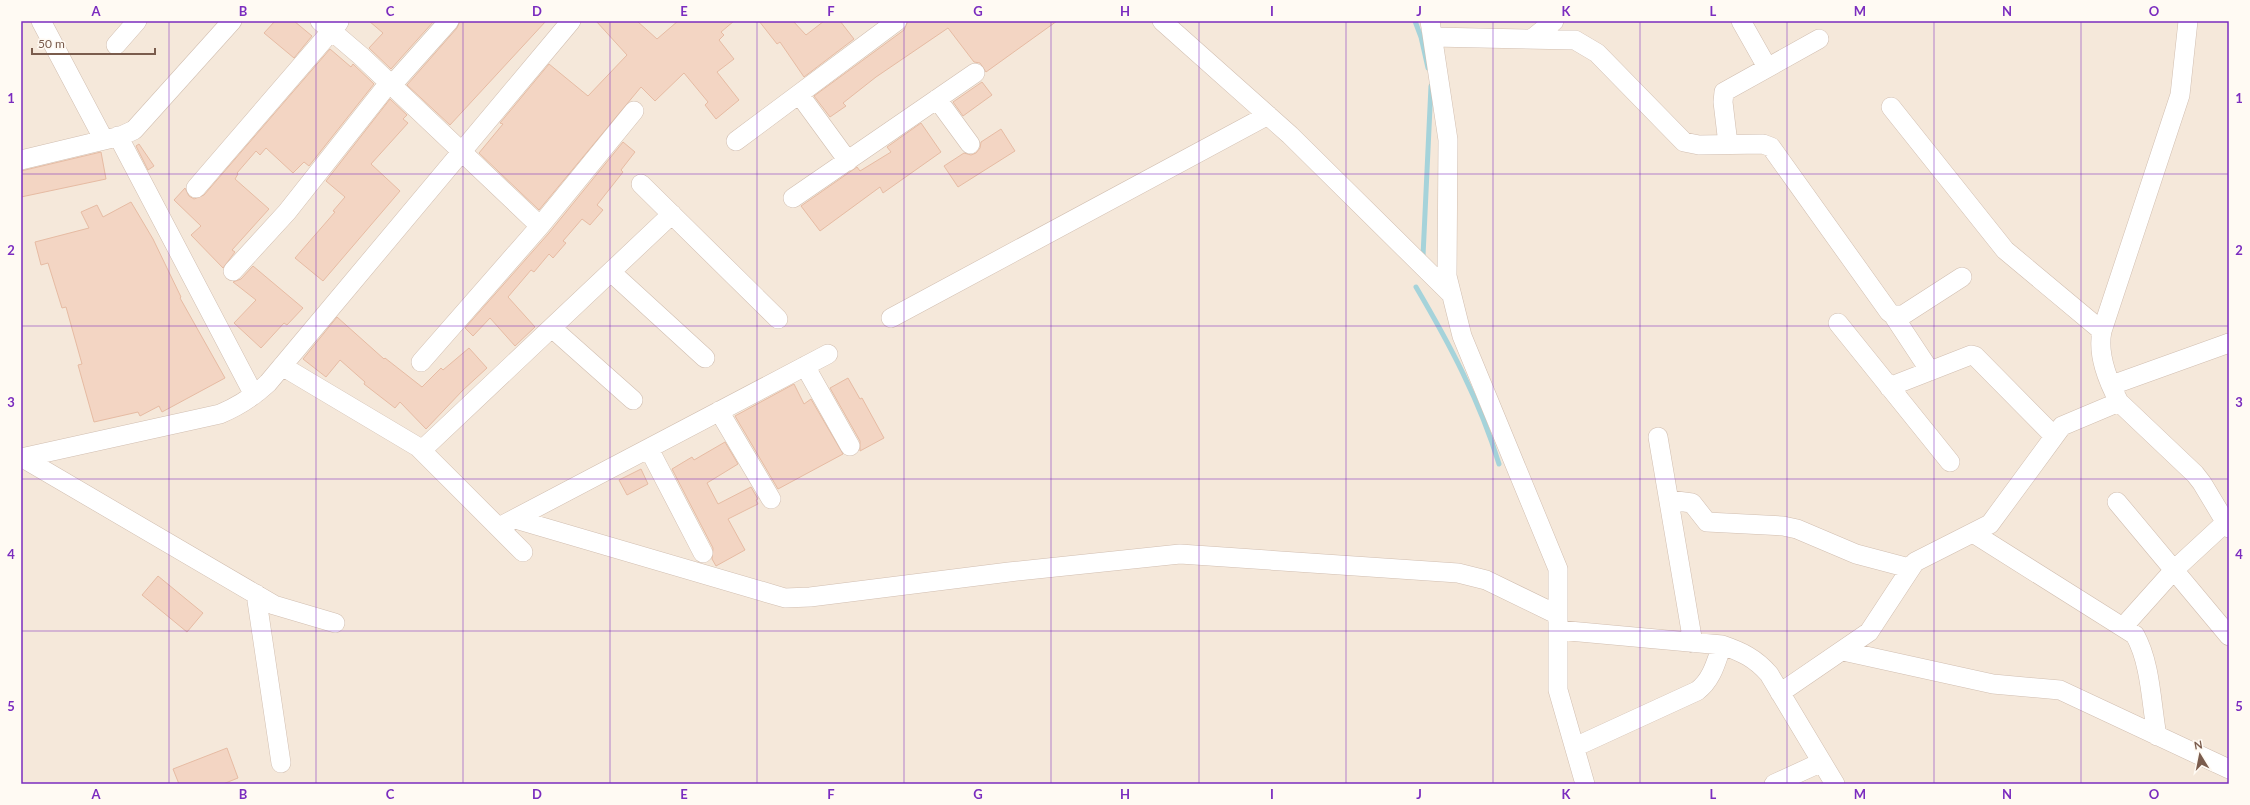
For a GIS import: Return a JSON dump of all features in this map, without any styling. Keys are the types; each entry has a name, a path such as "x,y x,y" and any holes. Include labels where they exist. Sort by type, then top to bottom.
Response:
{"street":[{"path":"41,21 111,138 254,395"},
{"path":"116,45 137,21"},
{"path":"21,160 111,138 139,126 232,21"},
{"path":"233,271 287,212 390,84 449,21"},
{"path":"22,458 220,414 238,406 254,395 282,366 571,21"},
{"path":"1162,21 1301,145 1452,295"},
{"path":"1533,38 1554,21"},
{"path":"1741,21 1767,67"},
{"path":"2123,627 2174,570 2227,525 2195,474 2116,393 2102,358 2100,340 2180,95 2188,21"},
{"path":"196,188 331,24 390,84 540,226"},
{"path":"736,141 888,24"},
{"path":"1586,784 1558,690 1558,569 1462,336 1447,276 1448,140 1431,29 1533,38 1569,39 1585,44 1596,53 1684,142 1699,145 1763,144 1772,147 1884,306 1893,316 1930,371"},
{"path":"1728,144 1723,102 1724,92 1819,39"},
{"path":"793,198 975,73"},
{"path":"799,94 848,161"},
{"path":"937,99 970,144"},
{"path":"1891,107 2005,250 2102,331"},
{"path":"421,362 540,226 634,111"},
{"path":"891,318 1268,115"},
{"path":"641,184 778,319"},
{"path":"422,450 672,214"},
{"path":"611,272 705,358"},
{"path":"1893,316 1898,317 1962,277"},
{"path":"1838,323 1950,462"},
{"path":"552,328 633,400"},
{"path":"1780,693 1873,628 1909,568 1921,558 1990,524 1996,518 2054,436 2066,424 2116,393 2229,343"},
{"path":"507,523 828,354"},
{"path":"1889,387 1971,355 1978,357 2054,436"},
{"path":"282,366 408,440 422,450 507,523 524,552"},
{"path":"805,366 850,446"},
{"path":"719,412 771,499"},
{"path":"1658,437 1693,642"},
{"path":"649,449 703,553"},
{"path":"22,458 281,608 335,623"},
{"path":"1669,500 1692,503 1707,522 1782,526 1797,529 1856,554 1909,568"},
{"path":"2117,502 2229,636"},
{"path":"507,523 785,598 810,597 1009,572 1180,554 1465,574 1486,580 1558,622 1722,645 1745,653 1759,662 1780,693 1835,784"},
{"path":"1973,533 2135,635 2140,644 2157,736"},
{"path":"256,594 281,764"},
{"path":"1575,747 1697,691 1705,685 1710,678 1722,645"},
{"path":"1843,650 1993,684 2060,690 2229,769"},
{"path":"1774,784 1822,762"}],"shaded area":[{"path":"21,21 2229,21 2229,784 21,784"}],"building":[{"path":"275,21 294,21 312,36 294,58 264,33"},
{"path":"369,21 434,21 391,69 369,48 383,33"},
{"path":"460,21 546,21 450,125 407,85 457,28"},
{"path":"596,21 637,21 657,39 678,21 734,21 721,32 724,35 719,40 734,59 717,72 739,100 716,119 705,105 708,102 684,73 655,101 641,87 539,210 479,153 503,124 500,123 549,64 588,96 627,55"},
{"path":"759,21 793,21 806,35 824,21 840,21 854,39 804,77 780,42 777,44"},
{"path":"908,21 1057,21 986,72 980,63 974,62 948,28 876,77 843,103 846,106 830,117 814,96 904,30"},
{"path":"330,49 351,67 353,64 374,84 309,166 304,162 293,173 266,148 260,155 256,151 237,173 238,174 235,179 269,209 232,250 235,252 223,268 191,235 201,226 174,200 185,188 189,196 194,199 204,195"},
{"path":"982,82 992,95 963,116 953,102"},
{"path":"390,99 407,115 403,119 408,123 371,164 400,191 323,281 295,258 335,212 333,211 345,197 326,181"},
{"path":"921,123 941,152 883,193 880,187 820,231 801,206 857,167 860,171 891,152 887,147"},
{"path":"1001,129 1015,151 958,187 944,166 964,153 971,155 976,153 980,148 981,142"},
{"path":"623,142 635,152 621,170 623,172 597,205 603,210 590,225 582,219 563,241 566,243 553,258 549,254 534,272 531,270 508,297 535,327 515,346 490,318 473,336 465,328 549,233"},
{"path":"139,144 154,166 148,170 136,146"},
{"path":"101,152 106,179 21,197 21,171"},
{"path":"131,202 153,239 181,297 180,298 225,378 162,412 159,406 140,416 138,412 94,422 78,365 82,364 66,307 62,308 48,263 41,265 35,242 89,228 81,212 97,205 103,217"},
{"path":"253,266 303,308 287,325 284,323 261,348 234,323 256,300 233,282 241,279"},
{"path":"337,317 384,359 385,358 422,387 441,368 443,370 469,348 487,368 463,390 426,429 400,402 395,408 364,384 365,382 340,360 326,377 303,359"},
{"path":"848,378 860,399 862,398 884,438 860,451 860,441 830,388"},
{"path":"794,384 804,404 811,399 843,454 778,489 735,416"},
{"path":"725,442 738,464 707,483 718,504 751,487 758,499 756,500 758,504 728,519 745,550 716,566 712,559 713,548 672,469 692,457 694,460"},
{"path":"641,469 648,484 627,495 619,480"},
{"path":"158,576 203,613 187,632 142,595"},
{"path":"227,748 238,778 223,784 179,784 173,769"}],"waterway":[{"path":"1415,21 1421,37 1428,68"},
{"path":"1423,256 1431,86"},
{"path":"1416,287 1463,373 1483,418 1499,464"}]}
